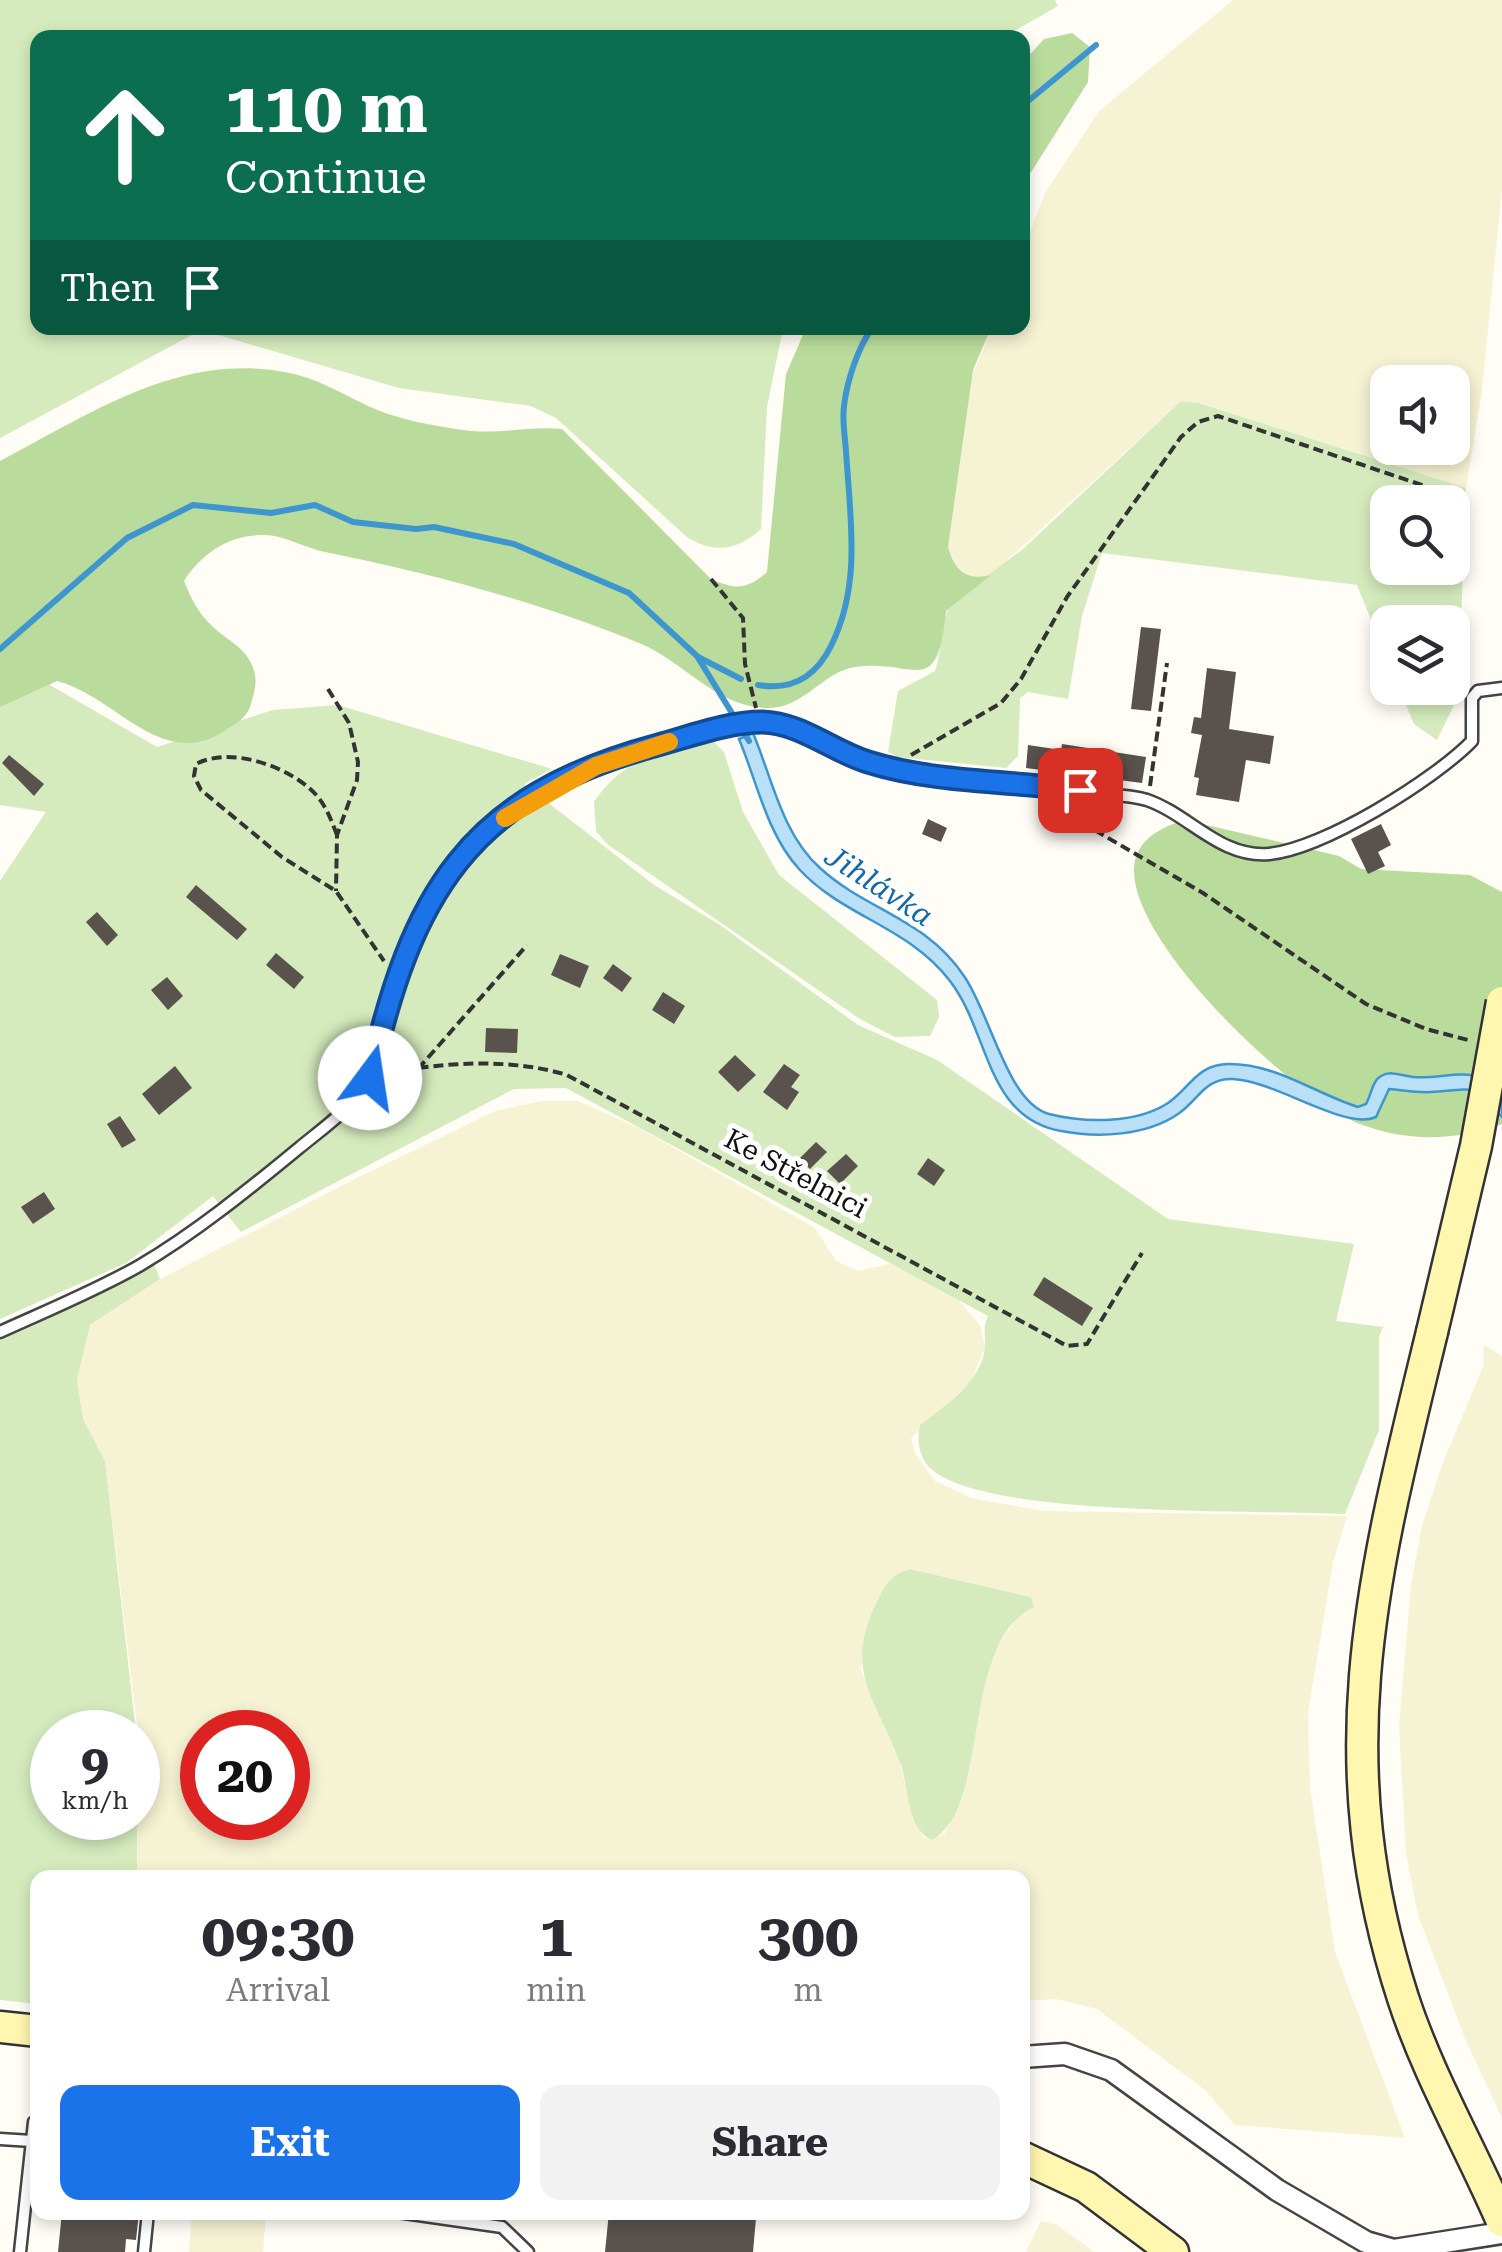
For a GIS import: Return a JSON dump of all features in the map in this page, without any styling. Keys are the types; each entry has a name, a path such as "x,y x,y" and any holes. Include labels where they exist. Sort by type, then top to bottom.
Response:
{"main road":[{"path":"1502,1002 1476,1146 1368,1618 1361,1712 1364,1807 1379,1904 1404,1999 1420,2045 1502,2220"},
{"path":"0,2027 30,2030"},
{"path":"1030,2161 1086,2187 1174,2252"}],"street":[{"path":"1030,2056 1065,2054 1111,2070 1276,2190 1366,2242 1394,2250 1502,2232"}],"lane":[{"path":"0,1332 137,1267 188,1234 320,1131 370,1078 396,973 428,901 455,860 486,830 536,797 631,752 725,727 786,725 847,754 896,769 1148,800 1206,836 1245,853 1272,854 1320,838 1451,762 1472,741 1472,698 1496,688"},
{"path":"0,2139 30,2141"},
{"path":"20,2252 30,2160"},
{"path":"144,2252 147,2220"},
{"path":"453,2220 502,2227 528,2252"}],"path":[{"path":"896,769 930,740 1000,702 1021,679 1067,597 1181,437 1198,422 1218,416 1422,485"},
{"path":"712,579 743,618 745,664 757,723"},
{"path":"1148,800 1168,663"},
{"path":"328,689 349,724 358,762 357,780 337,835 336,890"},
{"path":"337,835 328,810 309,788 291,777 245,758 215,754 196,764 194,776 201,790 282,858 336,890 376,954 396,973"},
{"path":"1046,786 1072,817 1203,893 1366,1004 1426,1029 1483,1044"},
{"path":"418,1068 527,945"},
{"name":"Ke Střelnici","path":"370,1078 418,1068 536,1066 567,1075 1067,1346 1087,1344 1142,1253"}],"shaded area":[{"path":"1233,0 1502,0 1502,188 1482,391 1470,464 1470,365 1370,365 1370,457 1200,403 1181,401 991,575 975,579 965,575 956,568 948,547 972,376 989,335 1030,335 1030,233 1045,193 1099,111"},
{"path":"1394,465 1470,465 1466,485"},
{"path":"542,1101 578,1101 639,1128 815,1228 836,1261 858,1271 894,1263 955,1296 980,1325 985,1346 971,1382 911,1438 915,1453 935,1481 971,1498 1044,1511 1347,1516 1333,1563 1308,1713 1310,1787 1335,1952 1405,2138 1235,2125 1205,2090 1097,2009 1057,1999 1030,2001 1030,1870 137,1870 137,1840 160,1840 160,1710 135,1710 105,1461 83,1419 77,1380 90,1325 160,1279 495,1111","holes":["910,1569 1031,1597 992,1655 957,1808 945,1833 932,1840 923,1837 913,1819 899,1759 860,1668"]},
{"path":"1484,1345 1502,1356 1502,2118 1466,2041 1418,1915 1406,1853 1399,1725 1411,1585 1422,1526 1442,1465 1483,1367"},
{"path":"191,2220 265,2220 263,2252 189,2252"},
{"path":"1041,2221 1057,2225 1094,2252 1026,2252"}],"green space":[{"path":"0,0 1055,0 1058,6 1016,30 30,30 30,335 192,335 0,438"},
{"path":"1072,33 1090,47 1088,82 1030,174 1030,54 1044,39"},
{"path":"218,335 782,335 767,407 761,529 744,542 726,547 698,543 556,418 531,406 399,388"},
{"path":"803,335 988,335 973,370 948,547 963,572 975,577 991,575 946,611 942,639 929,666 920,670 855,667 843,670 792,703 767,708 748,706 716,692 639,643 563,614 266,535 241,538 218,547 184,581 203,616 243,651 255,674 250,707 223,732 200,742 158,737 98,700 57,681 0,707 0,461 143,389 218,370 257,369 308,378 385,413 430,424 475,431 562,429 711,579 741,586 767,572 786,374"},
{"path":"1181,401 1199,403 1370,457 1370,465 1394,465 1457,485 1370,485 1370,585 1462,585 1462,605 1370,605 1370,617 1357,585 1102,553 1082,616 1068,699 1028,692 1020,698 1018,756 1006,768 898,757 888,752 898,691 935,671 945,617 953,601 1023,549"},
{"path":"24,670 157,747 273,710 338,705 552,769 524,784 654,885 720,925 858,1025 937,1060 1168,1219 1354,1244 1336,1321 1383,1327 1379,1337 1379,1430 1345,1514 1063,1504 1006,1496 960,1484 930,1468 919,1447 920,1425 961,1391 978,1370 988,1316 566,1088 514,1089 241,1232 213,1196 126,1263 0,1319 0,881 46,812 0,805 0,690"},
{"path":"1406,705 1454,705 1437,740 1414,724"},
{"path":"715,743 724,752 743,812 779,875 937,1000 939,1017 930,1036 895,1037 860,1019 607,844 596,831 594,802 631,765 680,745"},
{"path":"1185,820 1339,856 1361,869 1470,875 1502,892 1502,1124 1467,1134 1431,1137 1377,1130 1331,1109 1259,1052 1187,976 1159,937 1140,900 1134,869 1139,850 1159,831"},
{"path":"154,1264 160,1279 90,1325 77,1380 83,1419 105,1461 133,1710 30,1710 30,1840 137,1840 137,1870 30,1870 30,2003 0,2000 0,1339"},
{"path":"910,1569 1031,1597 1034,1607 1011,1626 995,1654 963,1795 951,1822 932,1840 913,1818 901,1765 863,1670 866,1630 881,1593 897,1575"}],"water":[{"path":"753,733 779,805 807,854 838,883 914,928 949,956 974,993 1022,1093 1049,1114 1094,1120 1141,1115 1168,1103 1201,1072 1229,1064 1279,1074 1358,1107 1366,1104 1376,1081 1385,1074 1471,1075 1502,1095 1502,1117 1471,1090 1389,1089 1376,1117 1363,1119 1329,1112 1269,1088 1233,1079 1215,1082 1178,1114 1137,1131 1075,1133 1036,1123 1017,1109 1003,1091 963,1002 933,962 816,885 788,855 771,824 739,739"}],"building":[{"path":"1141,627 1161,629 1151,711 1131,709"},
{"path":"1207,668 1236,672 1229,729 1274,736 1270,764 1246,760 1239,802 1196,795 1199,778 1194,777 1202,735 1191,733 1194,717 1201,718"},
{"path":"1062,744 1146,757 1142,783 1026,768 1028,745 1061,750"},
{"path":"9,755 44,784 34,796 2,763"},
{"path":"928,819 947,828 941,842 922,834"},
{"path":"1381,824 1391,845 1378,852 1385,866 1368,874 1351,839"},
{"path":"196,885 247,929 237,940 186,897"},
{"path":"97,912 118,935 107,946 86,922"},
{"path":"276,953 304,977 294,989 266,965"},
{"path":"560,954 589,966 580,988 551,975"},
{"path":"613,964 632,978 622,992 603,978"},
{"path":"167,977 183,996 168,1010 151,990"},
{"path":"663,992 685,1006 674,1024 652,1010"},
{"path":"486,1028 518,1029 517,1053 485,1052"},
{"path":"735,1055 756,1075 738,1092 718,1072"},
{"path":"784,1064 800,1075 791,1087 799,1092 787,1110 763,1092"},
{"path":"175,1066 192,1088 159,1115 142,1094"},
{"path":"120,1116 136,1140 122,1148 107,1124"},
{"path":"816,1142 827,1152 810,1169 799,1159"},
{"path":"846,1154 858,1166 840,1184 827,1171"},
{"path":"928,1158 945,1170 934,1186 917,1174"},
{"path":"44,1192 55,1209 33,1224 21,1207"},
{"path":"1044,1277 1093,1308 1082,1326 1033,1295"},
{"path":"61,2220 138,2220 136,2240 126,2239 125,2252 58,2252"},
{"path":"608,2220 756,2220 753,2252 605,2252"}],"waterway":[{"path":"1030,99 1096,45"},
{"path":"758,685 782,686 802,679 825,657 841,623 852,550 844,406 854,365 868,335"},
{"name":"Jihlávka","path":"0,649 127,538 193,505 271,513 315,505 353,522 416,529 434,527 514,544 629,593 697,656 749,741"},
{"path":"698,657 741,679"}],"slow traffic":[{"path":"505,818 551,788 596,766 669,742"}],"route":[{"path":"370,1078 396,973 428,901 455,860 486,830 551,788 596,766 631,752 725,727 760,722 786,725 847,754 896,769 1080,790"}]}
